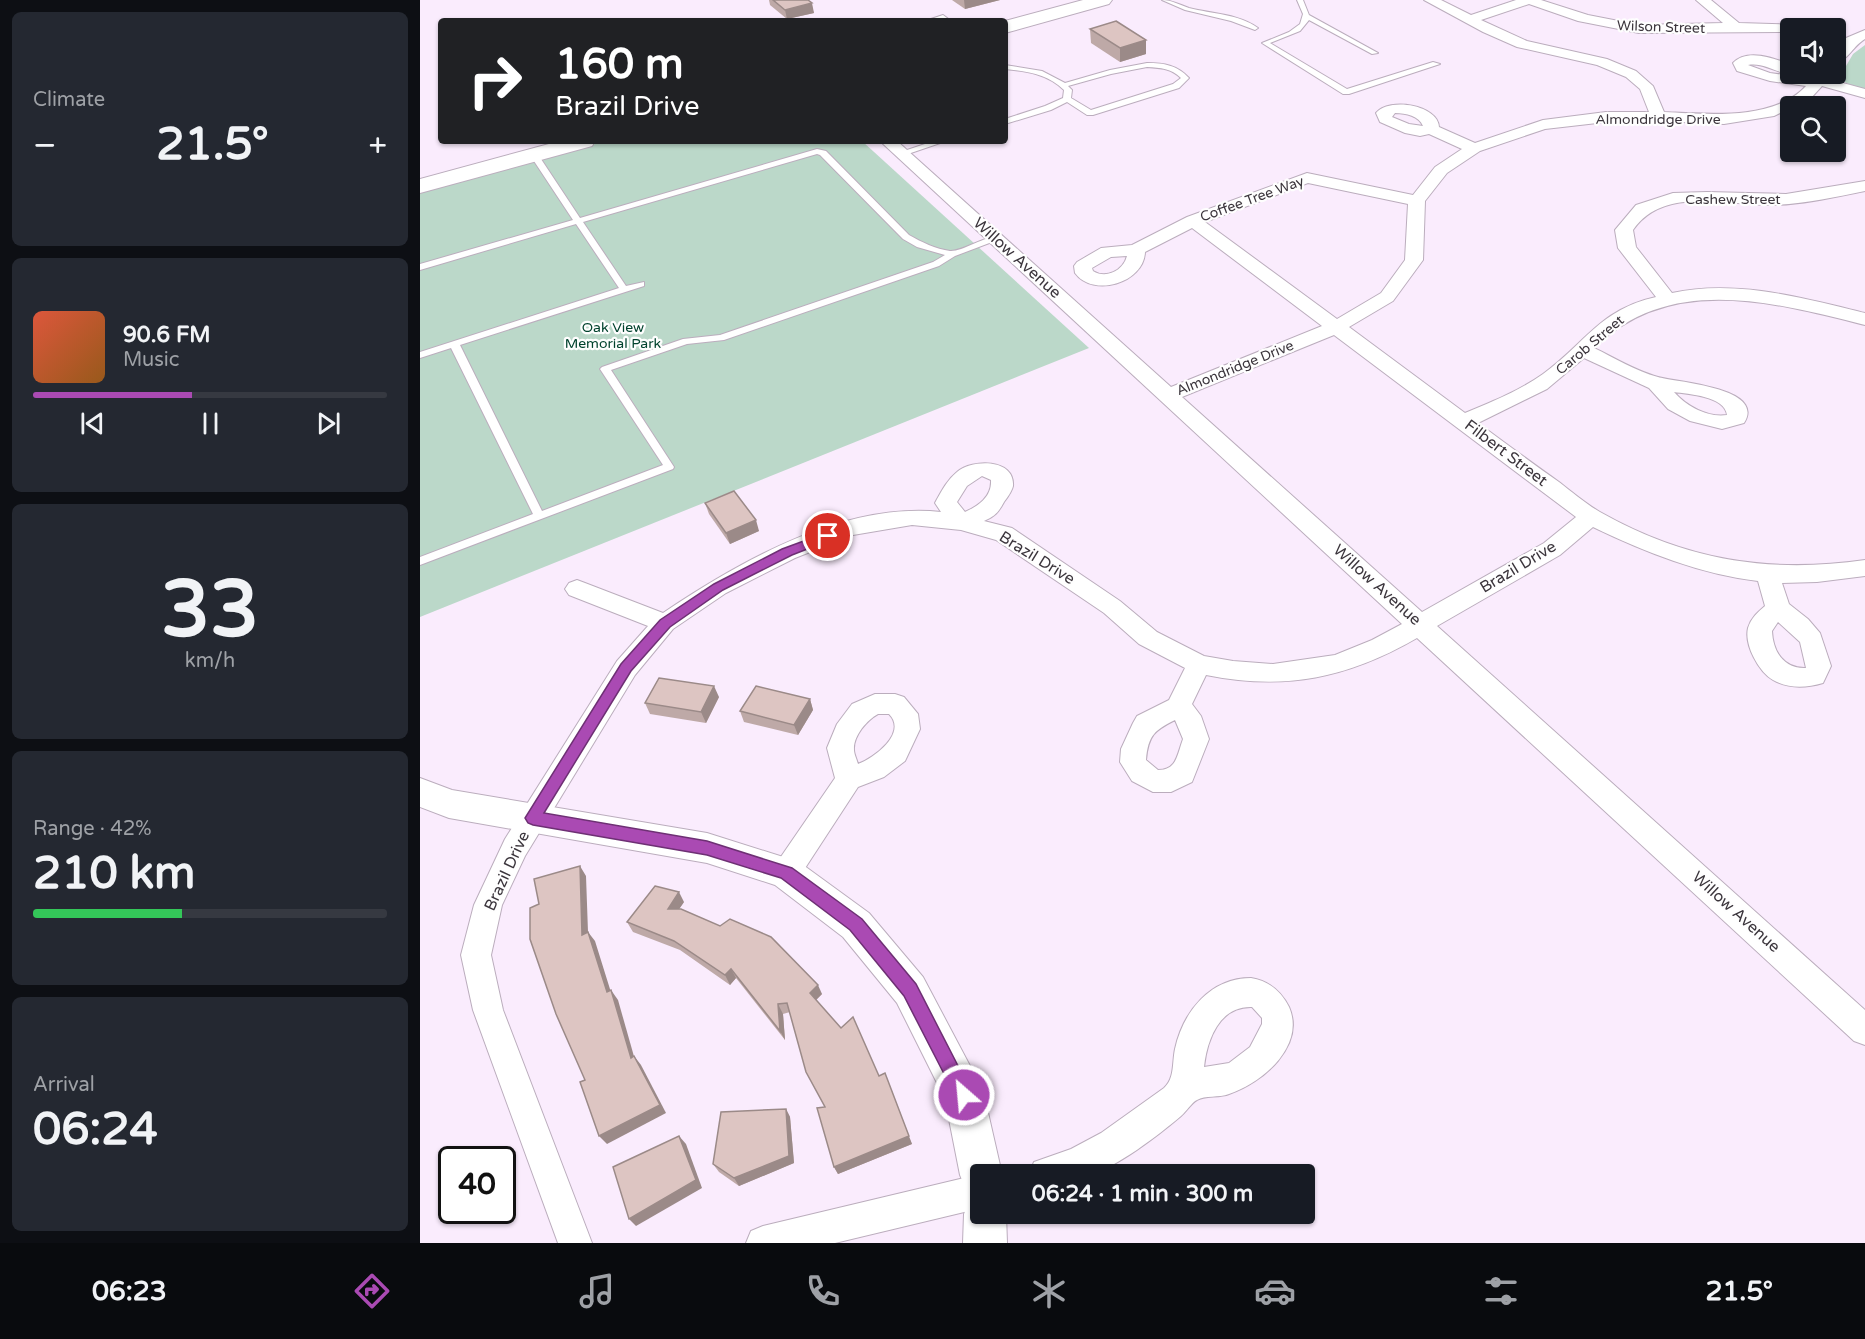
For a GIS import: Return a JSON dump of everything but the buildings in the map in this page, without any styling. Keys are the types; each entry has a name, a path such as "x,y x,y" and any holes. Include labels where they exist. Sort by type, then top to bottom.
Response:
{"main road":[{"path":"1000,18 1066,0"},
{"path":"1008,26 1103,0"},
{"path":"420,177 541,144"},
{"path":"420,186 574,144"}],"street":[{"path":"1431,0 1520,43 1600,62 1628,72 1645,84 1659,116"},
{"path":"1472,19 1529,0"},
{"name":"Wilson Street","path":"1529,0 1567,15 1604,25 1675,30 1780,27"},
{"path":"1703,0 1736,27"},
{"path":"1846,47 1851,41 1865,34"},
{"path":"1846,40 1851,41"},
{"path":"1780,67 1759,60 1745,60 1740,63 1742,68 1752,72 1780,78"},
{"name":"Almondridge Drive","path":"1168,395 1336,327 1387,297 1414,260 1417,201 1442,170 1474,148 1543,125 1606,117 1659,116 1724,119 1774,111 1806,95 1816,84"},
{"path":"1838,84 1865,94"},
{"path":"1431,129 1474,148"},
{"name":"Willow Avenue","path":"895,147 1865,1030"},
{"name":"Coffee Tree Way","path":"1136,250 1193,221 1307,178 1417,201"},
{"name":"Cashew Street","path":"1667,299 1627,248 1624,230 1640,210 1670,199 1721,196 1773,200 1812,196 1865,186"},
{"name":"Filbert Street","path":"1193,221 1591,517 1625,533 1691,558 1768,574 1827,574 1865,568"},
{"name":"Carob Street","path":"1464,421 1511,401 1550,378 1622,315 1667,299 1716,293 1749,295 1865,319"},
{"path":"1582,350 1656,384"},
{"name":"Brazil Drive","path":"575,1243 488,1010 476,955 488,905 515,848 626,668 665,623 718,587 787,552 849,528 912,517 961,522 1004,534 1112,607 1148,638 1199,664 1233,671 1273,674 1338,664 1381,647 1552,549 1591,517"},
{"path":"1768,574 1778,609"},
{"path":"577,589 665,623"},
{"path":"1178,707 1199,664"},
{"path":"786,873 849,779"},
{"path":"420,792 449,804 707,848 786,873 856,925 910,990 964,1095 979,1164"},
{"path":"1078,1164 1127,1137 1177,1098 1188,1086"},
{"path":"763,1243 970,1194"},
{"path":"985,1224 985,1243"}],"lane":[{"path":"1165,0 1197,12 1243,22 1255,28"},
{"path":"1300,0 1306,16 1305,23 1294,31 1265,43 1346,92 1436,64"},
{"path":"1306,16 1374,53"},
{"path":"1064,85 1135,67 1157,64 1168,65 1181,71 1185,78 1176,86 1090,113 1066,99"},
{"path":"1008,67 1042,72 1059,80 1068,90 1066,99"},
{"path":"1008,121 1048,108 1066,99"},
{"path":"895,147 918,144"},
{"path":"420,267 817,151 823,153 912,242 952,254"},
{"path":"534,155 624,289"},
{"path":"420,561 669,467 605,369 686,341 721,338 936,264 952,254 996,239"},
{"path":"420,355 641,284"},
{"path":"454,344 539,516"}],"green space":[{"path":"1865,45 1865,89 1846,83 1846,66 1853,54"},
{"name":"Oak View Memorial Park","path":"595,144 865,144 1089,348 420,617 420,192"}],"route":[{"path":"828,536 787,552 718,587 665,623 626,668 533,818 707,848 786,873 856,925 910,990 964,1095"}]}
